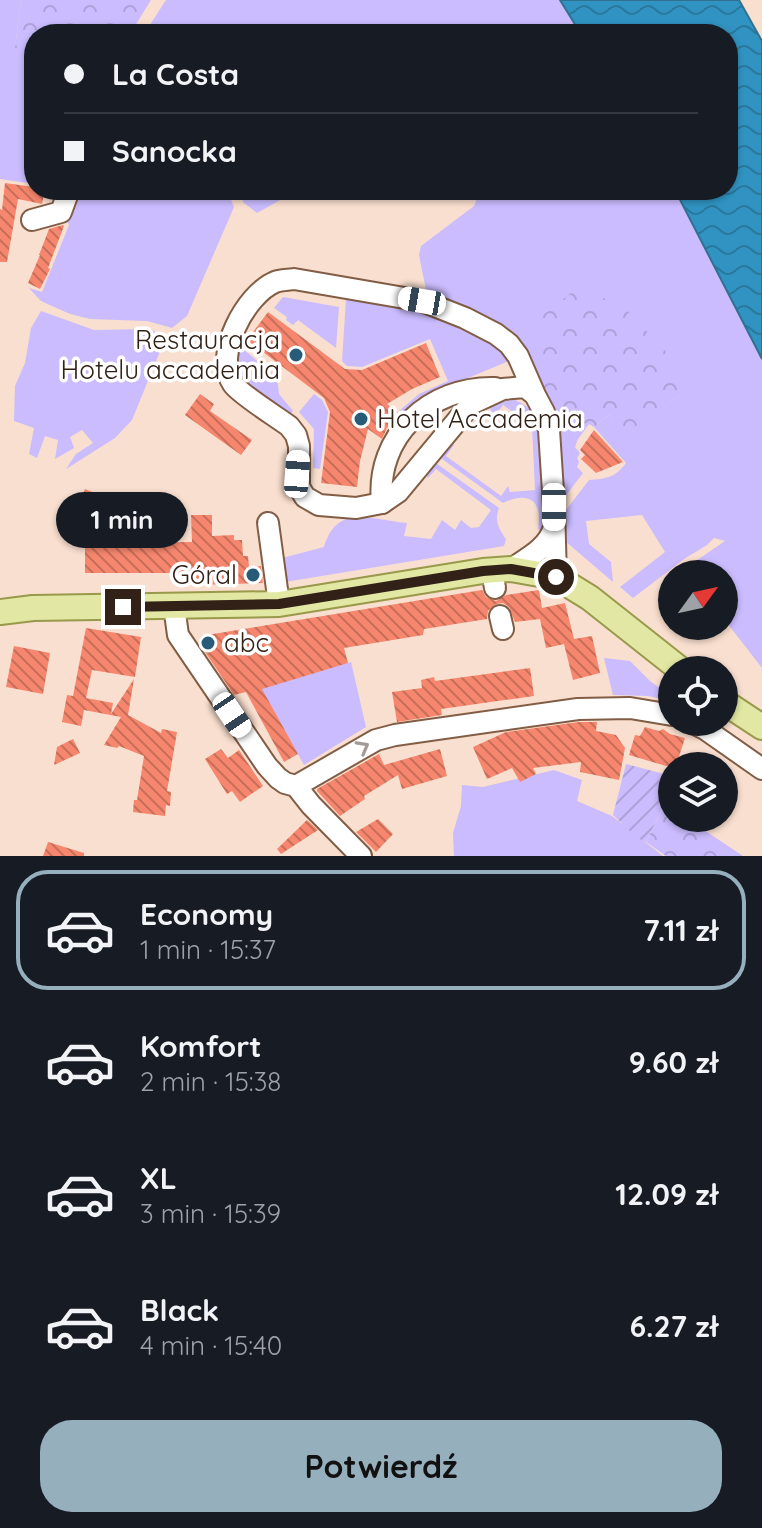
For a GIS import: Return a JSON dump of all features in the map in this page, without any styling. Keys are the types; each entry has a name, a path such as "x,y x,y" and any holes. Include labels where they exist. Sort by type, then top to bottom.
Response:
{"main road":[{"path":"0,612 33,608 279,604 500,576 556,577 590,598 663,656"},
{"path":"738,711 762,727"}],"street":[{"path":"32,220 61,212 65,200"},
{"path":"503,389 471,404 398,492 382,503 356,508 319,505 305,497 299,487 296,435 289,426 234,386 226,362 236,327 251,303 261,291 276,282 294,279 422,301 496,334 518,356 549,430 556,577"},
{"path":"382,503 382,474 388,452 414,416 428,405 461,391 480,388 525,387 535,395"},
{"path":"268,523 279,604"},
{"path":"500,576 543,546 554,527"},
{"path":"174,606 178,635 186,649 267,766 285,783 296,786 361,856"},
{"path":"296,786 376,740 395,735 578,709 630,708 658,713"},
{"path":"715,736 762,769"}],"green space":[{"path":"0,0 21,0 15,48 24,48 24,183 0,179"},
{"path":"21,0 151,0 136,24 24,24 24,48 15,48"},
{"path":"166,0 560,0 575,24 150,24"},
{"path":"74,200 231,200 234,207 187,316 172,328 147,321 90,319 41,301 29,288 42,292 69,225 67,221"},
{"path":"242,200 280,200 257,213"},
{"path":"476,200 680,200 762,359 762,668 738,637 738,560 697,560 725,541 714,538 683,560 658,560 658,579 633,598 620,587 665,552 642,515 586,521 589,544 611,562 613,582 565,541 563,514 589,480 610,476 626,463 594,427 609,415 621,436 680,395 534,377 521,347 429,295 419,255 421,246 474,206"},
{"path":"575,290 620,303 670,356 680,395 621,437 609,415 594,427 554,422 534,377 538,319"},
{"path":"283,297 339,307 336,348 298,320 293,325 286,320 287,317 274,308"},
{"path":"346,299 432,315 500,349 509,361 417,399 403,413 399,411 419,394 448,381 430,339 362,367 347,366 342,361"},
{"path":"41,311 94,330 151,329 165,339 132,420 115,438 66,469 76,454 93,443 82,430 70,437 74,448 55,459 58,440 45,436 37,458 29,454 34,428 14,421 15,386 25,363 31,328"},
{"path":"238,345 277,377 279,394 293,411 288,417 239,375 234,357"},
{"path":"314,394 322,400 328,412 320,469 313,468 314,429 299,412"},
{"path":"515,400 530,410 537,424 548,522 545,534 538,529 538,511 532,501 520,498 503,503 438,456 450,443 454,445 446,456 501,496 508,486 510,492 535,490 532,426 503,405 496,415 489,405"},
{"path":"554,422 589,424 575,447 580,453 577,467 583,473 561,502"},
{"path":"433,461 499,508 497,521 506,539 504,546 285,582 282,558 324,547 330,533 347,519 369,517 407,523 404,536 431,539 442,520 455,530 461,520 471,528 479,527 491,510 436,469 428,478 425,472"},
{"path":"604,658 630,661 658,687 658,698 613,695"},
{"path":"351,662 366,727 304,765 261,688"},
{"path":"626,764 658,772 658,818 646,842 637,838 613,815"},
{"path":"554,770 582,780 577,801 612,816 663,856 454,856 453,833 461,806 462,785 483,787"},
{"path":"658,818 658,832 707,832 743,856 666,856 646,842"}],"water":[{"path":"560,0 739,0 762,41 762,359 680,200 738,200 738,24 575,24"}],"building":[{"path":"5,183 24,186 24,200 43,200 42,204 18,199 7,262 0,262"},
{"path":"63,225 50,269 40,289 28,283 49,229"},
{"name":"Hotel Accademia","path":"268,312 345,369 362,370 426,343 440,377 387,404 400,414 382,439 368,429 357,487 321,483 330,412 324,398 247,340"},
{"path":"200,394 214,404 210,411 252,440 241,455 185,415"},
{"path":"594,430 623,462 596,473 581,459 585,455 580,450"},
{"path":"85,489 105,497 92,520 75,513"},
{"path":"191,515 212,515 212,536 234,535 234,540 242,540 243,556 248,556 249,567 261,566 263,583 193,585 192,573 85,573 85,543 192,542"},
{"path":"482,590 486,597 496,601 506,595 539,590 542,608 565,603 574,639 592,636 600,673 573,680 564,644 546,648 540,619 515,622 509,607 503,603 496,604 488,611 487,619 424,629 423,635 344,648 348,663 262,689 298,754 284,762 246,692 234,695 199,643 201,636"},
{"path":"86,628 141,637 135,677 92,670 86,698 113,703 111,714 134,679 128,715 161,733 162,729 177,732 167,791 171,792 170,806 166,805 165,816 133,812 144,756 119,746 104,745 121,717 84,710 81,726 62,722 67,695 73,696"},
{"path":"14,646 50,653 43,694 6,687"},
{"path":"530,668 534,696 441,709 442,715 397,722 392,692 422,688 421,680 434,677 435,681"},
{"path":"597,722 596,731 616,735 625,748 619,780 580,772 581,762 533,768 536,774 520,782 512,768 487,779 473,747 506,732"},
{"path":"645,727 658,731 658,736 685,738 680,752 658,752 658,764 629,755 635,735 640,736"},
{"path":"73,739 80,753 54,765 57,747"},
{"path":"221,749 228,758 239,750 263,786 240,802 232,791 227,794 205,759"},
{"path":"440,749 447,776 402,789 398,775 364,796 365,799 340,816 317,791 379,754 384,765"},
{"path":"378,819 393,834 376,852 356,832"},
{"path":"307,820 318,830 281,854 277,849"},
{"path":"48,842 84,853 84,856 43,856"}],"place":[{"name":"Restauracja Hotelu accademia","path":"296,355"},
{"name":"Hotel Accademia","path":"361,419"},
{"name":"Góral","path":"253,575"},
{"name":"abc","path":"208,643"}],"route":[{"path":"123,607 279,604 511,569 556,577"}]}
